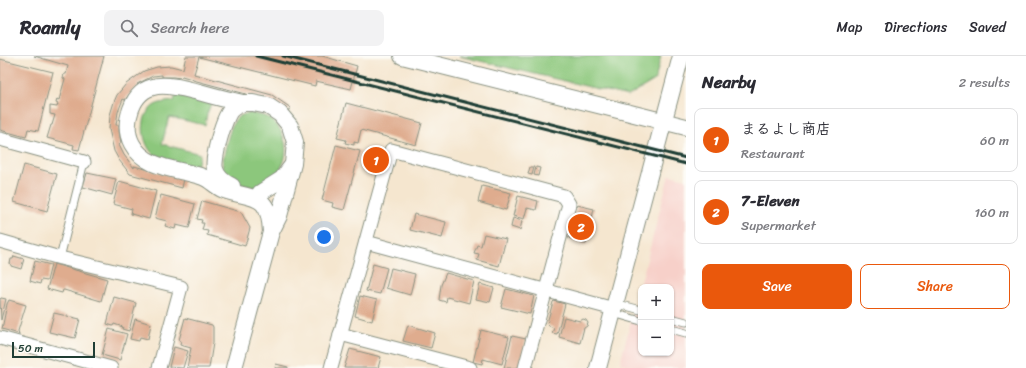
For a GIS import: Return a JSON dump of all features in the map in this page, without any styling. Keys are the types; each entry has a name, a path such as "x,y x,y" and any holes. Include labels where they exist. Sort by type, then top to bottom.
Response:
{"street":[{"path":"402,56 686,127"},
{"path":"598,368 680,56"},
{"path":"234,368 271,232 280,216 293,164 295,142 294,134 280,114 268,106 243,103 172,86 158,85 141,94 132,106 128,123 129,140 137,152 149,162 204,178 224,190 253,197 262,202 268,211"},
{"path":"243,103 232,109 225,119 214,165 217,174 228,184 260,193 267,200 271,232"},
{"path":"0,139 84,162"},
{"path":"332,368 391,150 564,196 569,204 525,368"},
{"path":"260,193 282,179 293,164"},
{"path":"0,241 60,258 181,287 159,368"},
{"path":"366,242 614,308"},
{"path":"340,334 470,368"},
{"path":"0,338 111,368"}],"lane":[{"path":"60,258 84,162"},
{"path":"638,309 622,305 614,308 620,315 638,319"},
{"path":"674,319 686,322"},
{"path":"674,330 686,333"}],"shaded area":[{"path":"669,175 686,179 686,368 639,368 620,363 638,294 638,356 674,356 674,284 641,284"}],"green space":[{"path":"459,56 661,56 655,80 628,96"},
{"path":"176,95 212,101 205,125 169,117 162,144 200,154 196,171 173,165 157,157 149,149 144,138 143,124 147,113 156,105 174,101"},
{"path":"251,113 272,120 282,133 286,146 285,159 277,174 257,188 235,183 222,172 226,144 233,123 239,117"}],"building":[{"path":"34,56 104,56 79,150 73,149 74,145 47,138 55,115 50,114 50,106 57,107 57,99 59,100 65,79 63,78 64,74 66,74 68,66"},
{"path":"186,56 322,56 357,66 351,89 316,81 315,86 199,57 194,74 272,95 291,108 286,112 265,99 182,76 181,78 162,77 162,75 153,76 137,84 139,86 132,91 125,100 123,99 118,112 116,125 119,125 121,143 119,145 124,155 134,168 134,166 184,179 182,188 130,174 114,151 109,129 110,115 114,102 117,95 126,84 144,71 157,67 171,66 183,69"},
{"path":"0,59 53,72 38,131 28,129 26,137 0,130"},
{"path":"346,103 422,123 416,145 361,130 358,143 354,142 354,145 345,143 346,140 337,138"},
{"path":"336,145 360,151 344,210 332,207 333,203 322,200"},
{"path":"24,165 57,174 47,211 14,202"},
{"path":"530,167 534,167 532,175 528,174"},
{"path":"536,167 540,168 538,176 534,175"},
{"path":"87,173 116,179 112,195 83,187"},
{"path":"119,181 156,191 149,219 131,214 132,209 113,204"},
{"path":"482,186 511,193 506,210 478,202"},
{"path":"161,195 195,204 189,228 176,225 175,229 165,226 167,221 155,218"},
{"path":"518,196 538,201 536,210 527,208 524,219 513,216"},
{"path":"202,201 241,212 250,228 245,246 207,235 208,231 202,230 204,223 201,223 202,220 197,219"},
{"path":"577,205 594,209 586,244 581,243 582,241 569,238"},
{"path":"414,214 446,222 442,238 410,230"},
{"path":"513,218 522,221 520,230 511,227"},
{"path":"484,234 506,239 499,266 477,260 479,254 474,253 477,245 481,246"},
{"path":"14,256 24,259 21,269 11,266 11,259 13,259"},
{"path":"35,261 51,265 47,281 41,280 40,284 30,281"},
{"path":"54,264 107,279 101,301 64,290 62,293 47,289"},
{"path":"373,264 387,268 380,294 366,291"},
{"path":"391,268 415,274 410,295 386,288"},
{"path":"446,273 474,281 469,303 447,297 446,302 439,300 441,285"},
{"path":"480,284 494,288 490,302 476,299"},
{"path":"506,289 534,296 530,314 501,307"},
{"path":"360,296 377,300 372,321 355,316"},
{"path":"114,297 136,303 129,331 114,324 113,326 107,324"},
{"path":"0,299 6,299 1,320"},
{"path":"9,300 26,305 18,331 19,334 2,329"},
{"path":"554,301 565,304 557,334 552,333 554,328 549,326 547,323"},
{"path":"54,313 80,319 75,338 49,332"},
{"path":"564,317 580,321 583,319 588,323 584,328 580,343 559,337"},
{"path":"185,318 212,325 213,327 213,343 209,368 187,368 191,348 180,345 181,341 179,340"},
{"path":"135,319 151,324 148,339 140,337 139,341 130,339"},
{"path":"408,325 435,333 431,348 403,341"},
{"path":"109,329 127,334 120,360 102,355"},
{"path":"481,330 509,337 502,364 483,359 482,364 473,362"},
{"path":"512,336 526,339 520,368 504,368"},
{"path":"174,347 188,351 183,368 169,367"},
{"path":"350,349 381,357 378,368 344,368"},
{"path":"276,364 288,367 288,368 275,368"}],"railway":[{"path":"256,56 686,164"},
{"path":"283,56 686,158"}],"place":[{"name":"まるよし商店","path":"376,160"},
{"name":"7-Eleven","path":"581,227"}]}
